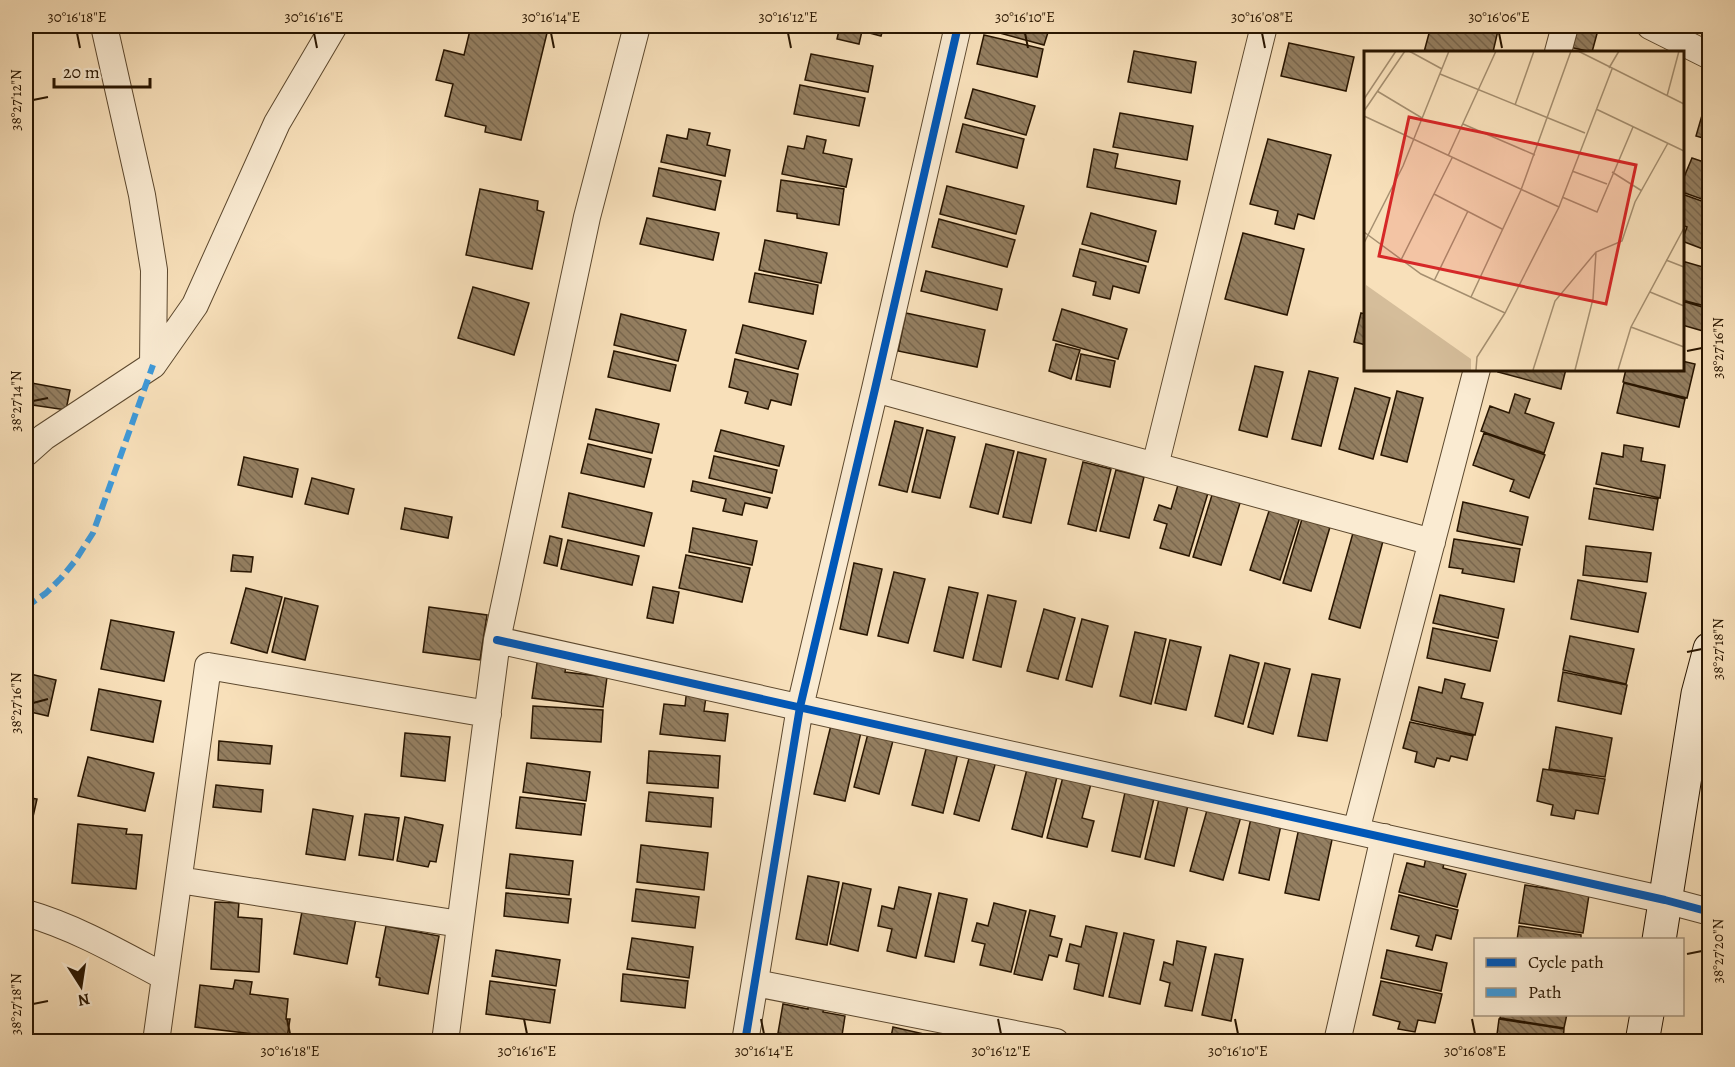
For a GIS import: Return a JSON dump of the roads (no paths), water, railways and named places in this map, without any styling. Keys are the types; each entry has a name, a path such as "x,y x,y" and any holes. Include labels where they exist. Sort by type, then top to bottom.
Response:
{"street":[{"path":"104,26 142,195 154,270 153,365"},
{"path":"26,453 54,431 153,365 195,306 277,123 334,26"},
{"path":"445,1041 497,640 587,217 637,26"},
{"path":"745,1041 800,707 958,26"},
{"path":"1155,466 1264,26"},
{"path":"1558,51 1565,26"},
{"path":"1650,26 1710,56"},
{"path":"1356,831 1477,370"},
{"path":"875,389 1432,542"},
{"path":"497,640 1665,900 1710,912"},
{"path":"1659,938 1698,694 1710,650"},
{"path":"156,1041 208,666 488,714"},
{"path":"1337,1041 1384,837"},
{"path":"178,880 460,924"},
{"path":"26,913 51,920 101,942 165,978"},
{"path":"755,983 1056,1041"},
{"path":"1642,1041 1647,1016"}]}
